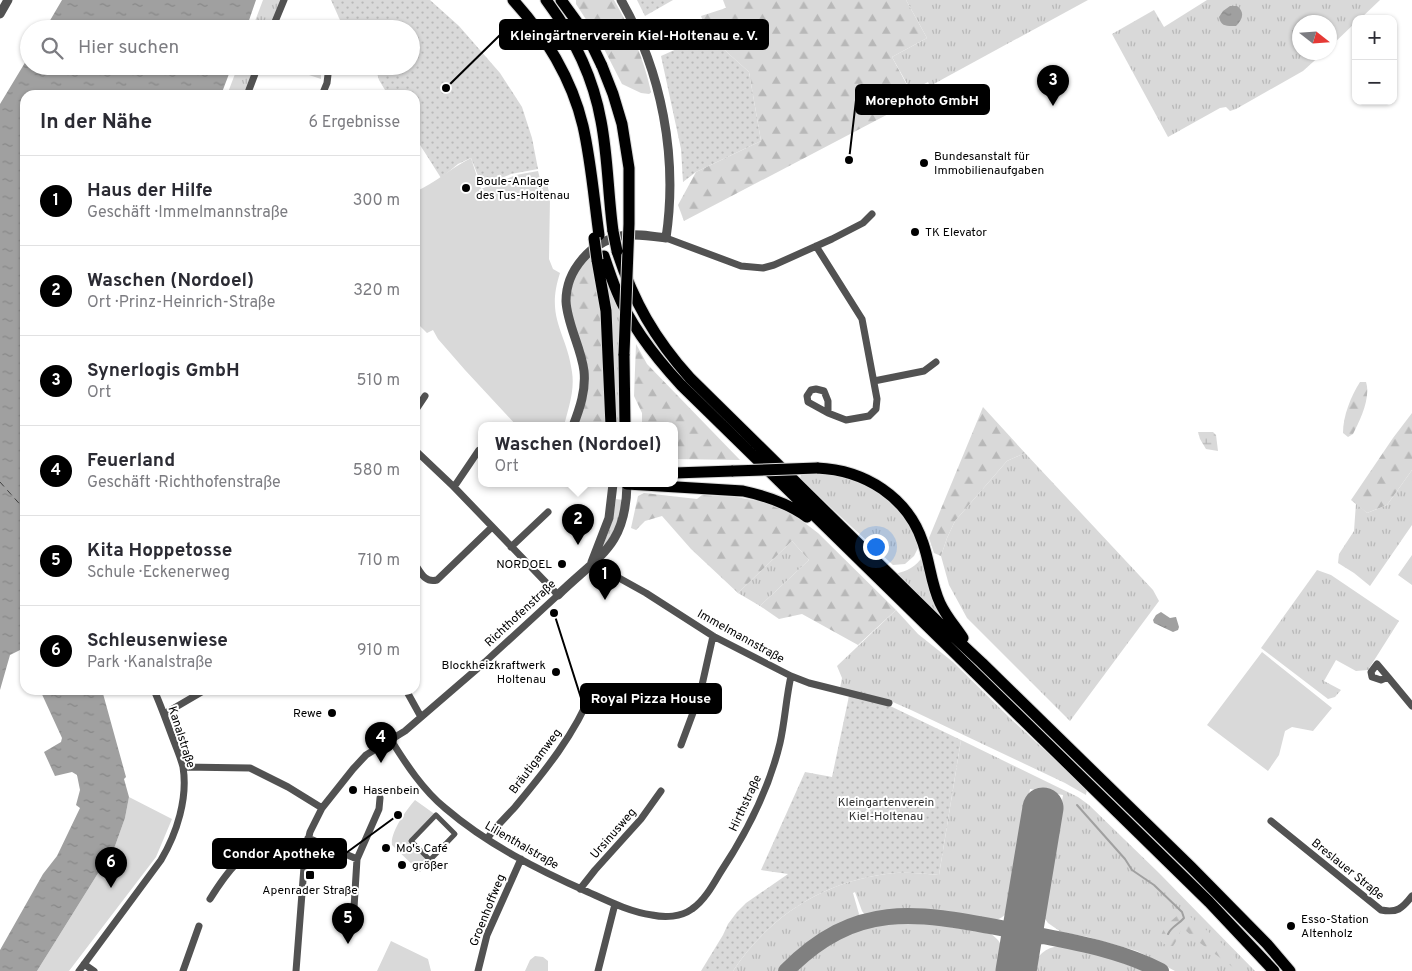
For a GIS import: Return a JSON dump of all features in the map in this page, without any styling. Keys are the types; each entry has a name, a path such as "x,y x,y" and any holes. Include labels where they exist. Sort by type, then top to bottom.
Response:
{"highway":[{"path":"513,0 543,38 570,86 583,127 591,178 596,237 606,311 611,422"},
{"path":"546,0 574,43 593,88 604,138 613,231 617,251 634,297 662,345 736,424 1191,866 1290,971"},
{"path":"561,0 588,37 602,66 622,124 629,168 629,224 624,354 625,422"},
{"path":"600,258 621,301 637,328 667,369 708,413 1209,902 1274,971"},
{"path":"678,473 817,468 840,470 862,477 883,489 904,508 915,524 922,538 934,588 946,615 982,663"},
{"path":"676,487 725,490 762,495 789,505 838,540"}],"street":[{"path":"0,14 8,0"},
{"path":"276,20 284,0"},
{"path":"621,0 638,32 664,118 670,166 670,214 666,238"},
{"path":"249,90 255,75"},
{"path":"324,90 328,75"},
{"path":"574,422 584,392 584,372 580,350 566,302 571,275 582,258 591,250 608,240 622,236 648,236 666,238 732,263 750,268 763,268 774,265 863,223 872,214"},
{"path":"816,246 862,319 877,403 874,413 869,416 848,420 828,413"},
{"path":"874,381 924,371 936,362"},
{"path":"420,404 425,396"},
{"path":"454,487 478,451"},
{"path":"420,455 454,487 558,595"},
{"path":"592,562 609,518 614,487"},
{"name":"Richthofenstraße","path":"296,971 306,847 308,838 322,808 368,753 391,740 421,717 482,664 592,562 608,550 618,534 625,512 627,487"},
{"path":"511,547 548,512"},
{"path":"420,571 426,579 430,581 437,580 492,527"},
{"name":"Immelmannstraße","path":"592,562 642,590 713,636 791,676 809,683 889,703"},
{"path":"681,745 700,694 713,636"},
{"name":"Hirthstraße","path":"676,915 692,908 704,896 732,854 753,814 767,784 779,745 791,676"},
{"path":"1388,676 1412,706"},
{"name":"Bräutigamweg","path":"486,839 555,756 585,709 592,691"},
{"name":"Kanalstraße","path":"79,971 149,878 173,840 182,802 183,767 156,695"},
{"path":"164,714 196,695"},
{"path":"409,695 421,717"},
{"name":"Lilienthalstraße","path":"391,740 413,773 434,798 486,839 580,889 615,904 652,915 676,915"},
{"path":"183,767 250,768 288,787 322,808"},
{"name":"Ursinusweg","path":"580,889 641,819 661,791"},
{"path":"353,924 357,858 379,809 380,798"},
{"path":"436,815 455,834 430,860 411,841 436,815"},
{"name":"Breslauer Straße","path":"1271,820 1381,910 1393,912 1399,910 1412,896"},
{"path":"308,838 357,858"},
{"path":"210,899 235,864 253,851 276,844 306,847"},
{"name":"Groenhoffweg","path":"478,971 487,935 521,859"},
{"path":"598,971 615,904"},
{"path":"183,971 199,926"},
{"path":"84,964 94,971"}],"green space":[{"path":"263,0 281,0 273,20 255,20"},
{"path":"331,0 430,0 459,26 500,73 522,107 532,138 538,169 511,174 482,186 471,158 458,164 441,178 420,145 420,90 385,90 378,75 420,75 420,20 340,20"},
{"path":"576,0 614,0 641,56 651,92 649,94 641,93 622,84 600,41 576,4"},
{"path":"637,0 673,0 645,16"},
{"path":"723,0 906,0 927,38 892,57 915,100 684,221 678,205 696,172 761,141 749,72 708,35 701,16 726,8"},
{"path":"906,0 1088,0 930,86 928,82 911,91 892,57 927,38"},
{"path":"1207,0 1380,0 1364,15 1352,15 1352,26 1337,40 1337,15 1292,15 1292,60 1315,60 1303,71 1236,109 1230,111 1226,107 1220,108 1168,137 1112,34 1154,10 1164,27"},
{"path":"708,35 749,72 761,141 696,172 683,182 681,149 661,56"},
{"path":"235,75 251,75 245,90 229,90"},
{"path":"309,75 321,75 321,79"},
{"path":"471,158 481,189 516,175 538,171 540,179 546,178 550,197 549,259 553,269 560,273 556,289 556,314 566,346 573,379 571,400 565,422 513,422 465,370 438,339 433,330 427,333 420,326 420,189"},
{"path":"591,250 597,260 611,422 574,422 584,372 570,320 568,288"},
{"path":"605,275 622,307 623,422 616,422"},
{"path":"636,344 647,364 740,460 678,459 678,422 642,422 642,413 634,396"},
{"path":"1360,382 1366,382 1366,402 1362,416 1353,434 1348,437 1343,433 1344,420"},
{"path":"983,407 1025,453 1007,461 955,521 941,556 934,553 929,538"},
{"path":"1412,413 1412,470 1387,505 1367,513 1351,500"},
{"path":"1198,432 1213,432 1216,435 1218,451 1206,449"},
{"path":"1025,453 1153,590 1159,601 1070,721 967,618 949,585 941,556 955,521 1007,461"},
{"path":"1412,470 1412,525 1370,586 1338,563 1339,554 1354,531 1356,503 1367,513 1387,505"},
{"path":"821,471 855,477 896,504 916,536 918,548 914,556 905,564 893,565 800,479 801,474"},
{"path":"644,493 697,499 702,495 736,497 770,503 793,514 818,533 896,610 858,645 802,614 779,619 760,606 809,560 792,541 738,593 691,549 662,516 645,521 636,530 631,528 638,496"},
{"path":"616,499 623,500 621,513 617,526 602,548 613,519"},
{"path":"792,541 809,560 760,606 738,593"},
{"path":"1412,555 1412,585 1398,575"},
{"path":"923,556 953,630 895,574 911,568"},
{"path":"1317,570 1331,575 1399,621 1368,670 1356,671 1336,660 1324,681 1341,690 1335,697 1328,699 1261,648"},
{"path":"896,610 918,634 953,662 1013,721 1087,789 1086,795 1065,783 886,699 840,688 842,678 837,666"},
{"path":"1262,652 1332,708 1313,731 1292,727 1285,731 1279,755 1268,771 1207,725"},
{"name":"Kleingartenverein Kiel-Holtenau","path":"849,696 886,704 961,740 939,875 896,873 847,883 824,892 803,903 765,932 733,971 701,971 737,912 746,903 788,874 761,870 805,772 832,777"},
{"path":"961,740 1078,797 1089,805 1255,971 1175,971 1137,951 1088,937 1061,932 1048,923 1043,916 1063,795 1030,789 1010,910 1001,918 993,921 982,920 917,910 865,915 855,892 853,893 859,914 858,917 818,935 794,954 778,971 733,971 765,932 803,903 824,892 847,883 896,873 939,875"},
{"path":"129,797 172,819 156,857 69,971 37,971 115,846 125,818"},
{"path":"415,800 436,815 411,841 432,861 420,872 392,845 396,827"},
{"path":"1182,912 1187,914 1219,941 1246,971 1238,971 1183,928 1173,946 1168,946 1161,942 1164,929"},
{"path":"889,922 922,922 991,934 999,942 1002,950 999,971 794,971 814,952 837,939 862,929"},
{"path":"391,941 428,959 431,971 377,971"},
{"path":"1061,946 1098,954 1145,971 1033,971 1036,960 1042,953 1050,948"},
{"path":"535,956 543,957 548,961 548,971 525,971 530,960"}],"water":[{"path":"62,0 256,0 249,20 50,20"},
{"path":"1230,6 1237,6 1242,13 1242,18 1236,26 1221,23 1219,17"},
{"path":"20,71 20,75 229,75 223,90 20,90 20,650 10,655 0,690 0,104"},
{"path":"1161,612 1170,618 1176,617 1178,630 1173,632 1154,623 1153,620 1156,615"},
{"path":"42,695 103,695 126,777 124,779 129,797 125,818 115,846 37,971 0,971 0,950 43,874 57,856 80,808 76,805 80,790 77,775 72,772 55,776 44,752 61,742 62,738"}],"waterway":[{"path":"1077,805 1125,859 1132,870 1154,885 1182,912 1184,918 1168,934"}],"ferry route":[{"path":"0,482 20,504"}],"taxiway":[{"path":"786,971 812,948 837,932 863,922 888,917 915,916 944,918 1006,929 1014,937 1016,943 1016,971"},
{"path":"1019,966 1026,946 1033,939 1043,936 1118,954 1161,971"}],"runway":[{"path":"1016,971 1043,808"}],"place":[{"name":"Kleingärtnerverein Kiel-Holtenau e. V.","path":"446,88"},
{"name":"Synerlogis GmbH","path":"1053,106"},
{"name":"Morephoto GmbH","path":"849,160"},
{"name":"Bundesanstalt für Immobilienaufgaben","path":"924,163"},
{"name":"Boule-Anlage des Tus-Holtenau","path":"466,188"},
{"name":"TK Elevator","path":"915,232"},
{"name":"Waschen (Nordoel)","path":"578,545"},
{"name":"NORDOEL","path":"562,564"},
{"name":"Haus der Hilfe","path":"605,600"},
{"name":"Royal Pizza House","path":"554,613"},
{"name":"Blockheizkraftwerk Holtenau","path":"556,672"},
{"name":"Rewe","path":"332,713"},
{"name":"Feuerland","path":"381,763"},
{"name":"Hasenbein","path":"353,790"},
{"name":"Condor Apotheke","path":"398,815"},
{"name":"Mo's Café","path":"386,848"},
{"name":"größer","path":"402,865"},
{"name":"Apenrader Straße","path":"310,875"},
{"name":"Schleusenwiese","path":"111,888"},
{"name":"Esso-Station Altenholz","path":"1291,926"},
{"name":"Kita Hoppetosse","path":"348,944"}]}
